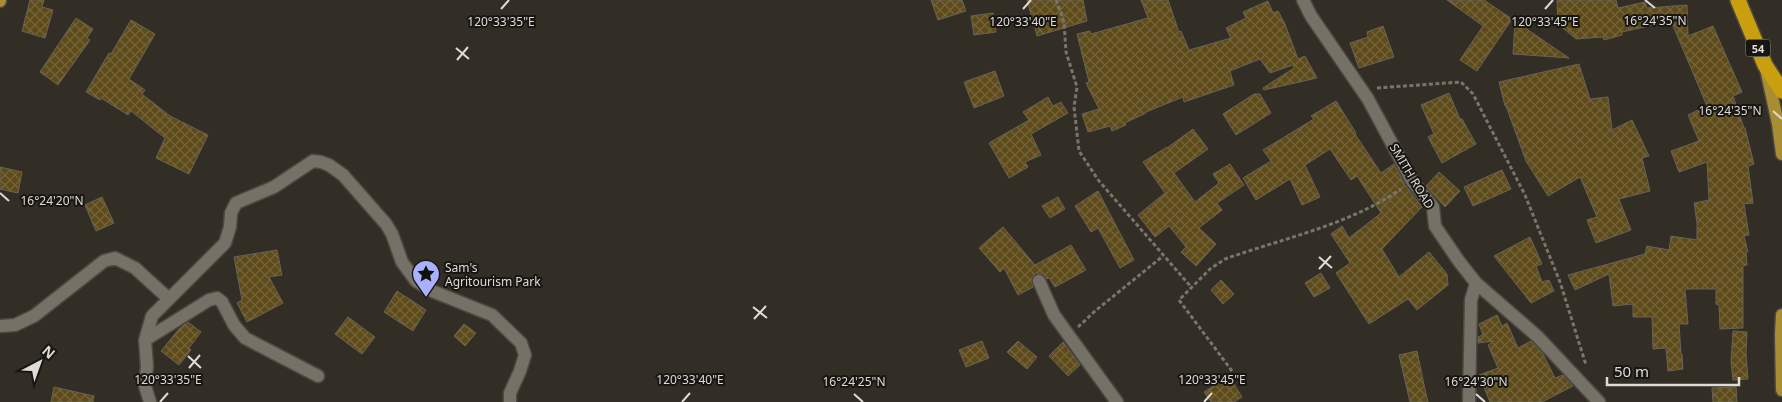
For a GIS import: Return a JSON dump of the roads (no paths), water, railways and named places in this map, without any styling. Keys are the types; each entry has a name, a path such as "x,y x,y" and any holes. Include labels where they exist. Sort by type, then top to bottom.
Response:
{"highway":[{"name":"54","path":"1738,0 1765,64 1782,90"}],"main road":[{"path":"1765,64 1778,124 1782,154"},
{"path":"1782,315 1782,390"}],"street":[{"name":"SMITH ROAD","path":"1303,0 1311,16 1362,89 1412,181 1433,207 1434,226 1476,283 1538,337 1599,402"},
{"path":"150,402 145,386 147,366 145,340 152,316 225,243 230,227 231,213 236,203 274,187 313,161 329,165 343,175 386,224 392,234 402,262 416,281 432,291 492,315 521,343 525,355 510,393 510,402"},
{"path":"0,326 15,325 34,316 104,261 115,258 135,268 169,299"},
{"path":"1039,281 1054,315 1117,402"},
{"path":"1469,402 1470,300 1476,283"},
{"path":"145,340 209,300 217,298 222,302 234,326 245,338 318,376"}],"place":[{"name":"Sam's Agritourism Park","path":"426,298"}]}
